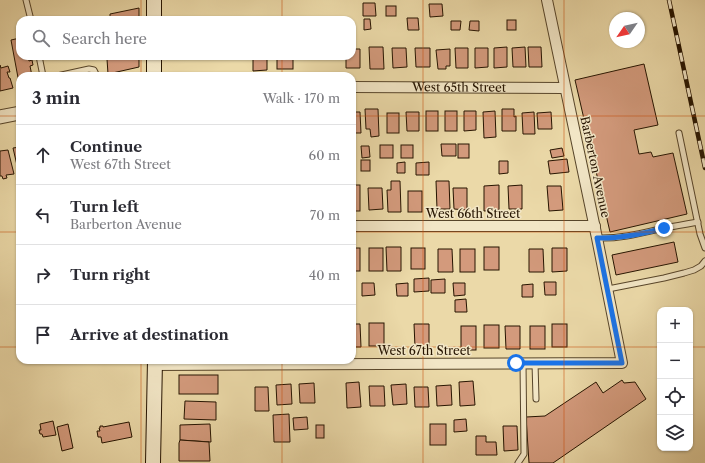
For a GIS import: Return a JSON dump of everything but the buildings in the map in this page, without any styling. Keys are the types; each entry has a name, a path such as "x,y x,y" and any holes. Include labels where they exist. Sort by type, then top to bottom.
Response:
{"main road":[{"path":"154,0 154,16"},
{"path":"154,60 154,72"},
{"path":"153,463 154,364"}],"street":[{"name":"Barberton Avenue","path":"547,0 595,226 622,363"},
{"name":"West 65th Street","path":"356,87 565,88"},
{"path":"0,117 16,114"},
{"name":"West 66th Street","path":"356,226 595,226"},
{"name":"West 67th Street","path":"356,363 622,363"}],"lane":[{"path":"26,0 30,16"},
{"path":"40,60 42,72"},
{"path":"75,72 89,69 94,70 95,72"},
{"path":"679,133 700,234 705,248"},
{"path":"597,238 608,239 638,235 664,228 698,222"},
{"path":"608,289 684,273 694,270 701,266 705,261"},
{"path":"518,463 524,454 523,363"},
{"path":"535,363 536,399"}],"railway":[{"path":"669,0 705,168"}],"route":[{"path":"516,363 622,363 597,238 608,239 638,235 664,228"}]}
